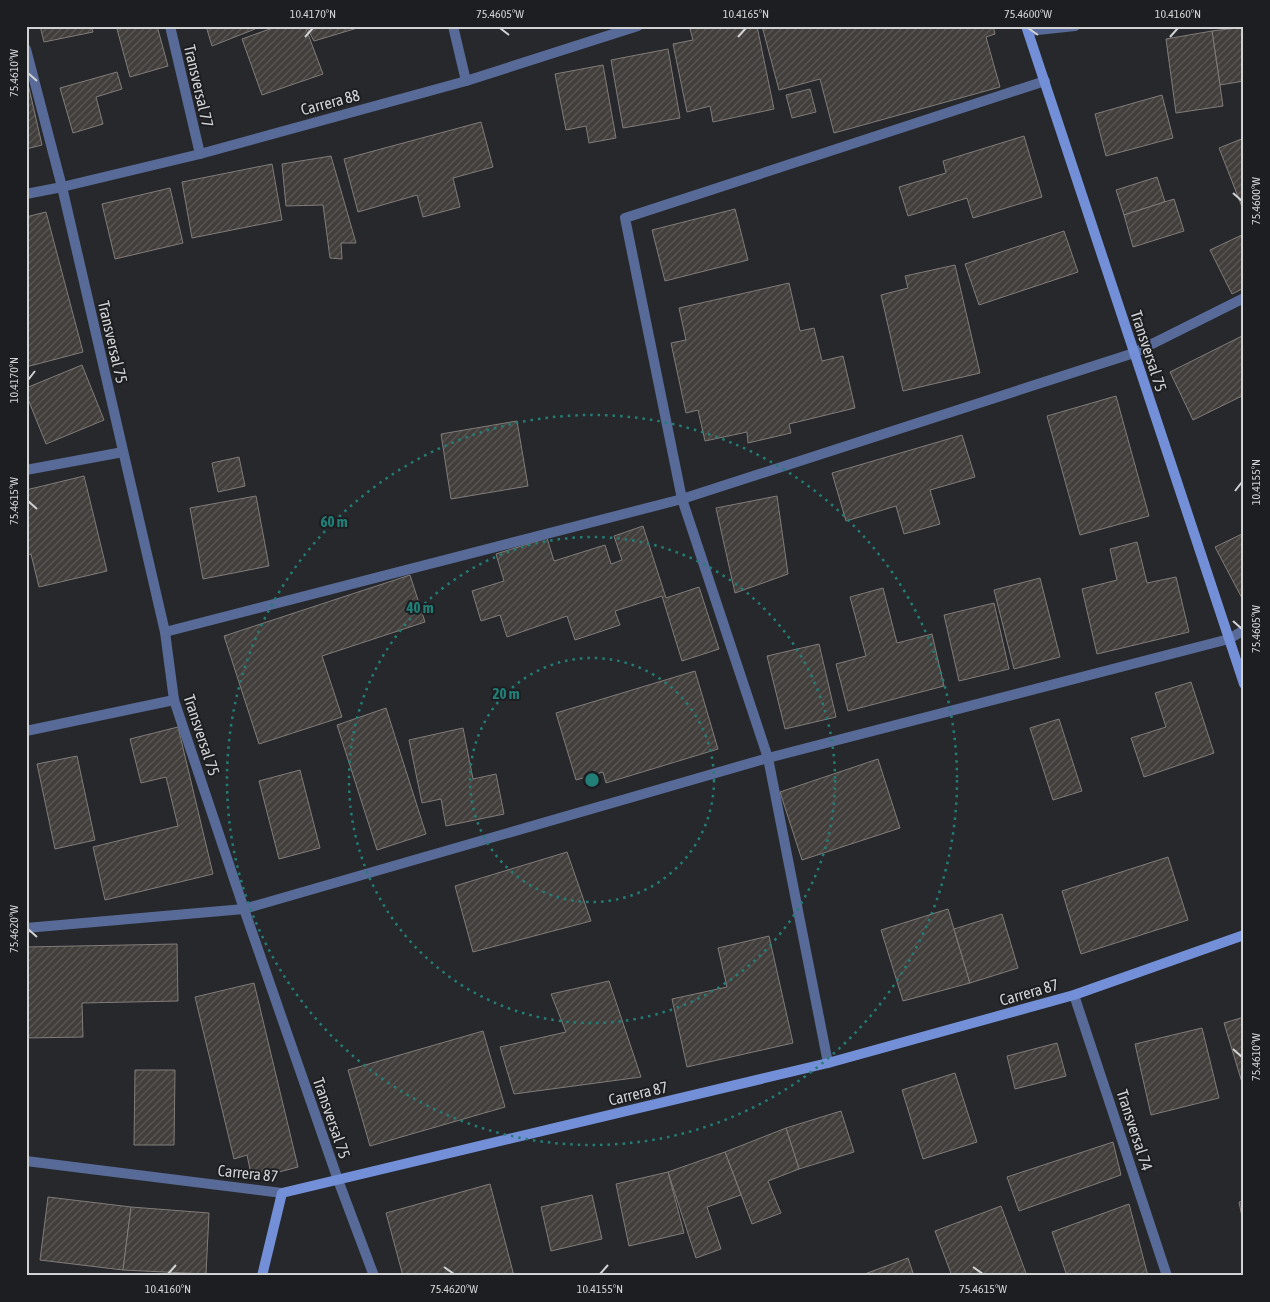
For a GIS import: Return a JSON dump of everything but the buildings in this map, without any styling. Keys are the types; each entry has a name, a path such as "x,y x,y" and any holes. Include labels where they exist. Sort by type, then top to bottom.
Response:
{"street":[{"name":"Transversal 77","path":"170,26 200,154"},
{"path":"453,26 466,80"},
{"name":"Carrera 88","path":"26,194 200,154 466,80 638,26"},
{"path":"1027,29 1075,26"},
{"name":"Transversal 75","path":"1027,29 1244,684"},
{"name":"Transversal 75","path":"26,49 62,187 165,632 174,700 338,1180 374,1276"},
{"path":"828,1063 768,758 682,499 625,218 1045,81"},
{"path":"165,632 682,499 1134,353 1244,298"},
{"path":"26,470 123,452"},
{"path":"26,928 244,909 768,758 1229,639 1244,630"},
{"path":"26,731 174,700"},
{"name":"Carrera 87","path":"26,1162 282,1193 828,1063 1074,995 1244,935"},
{"name":"Transversal 74","path":"1074,995 1167,1276"},
{"path":"262,1276 282,1193"}]}
